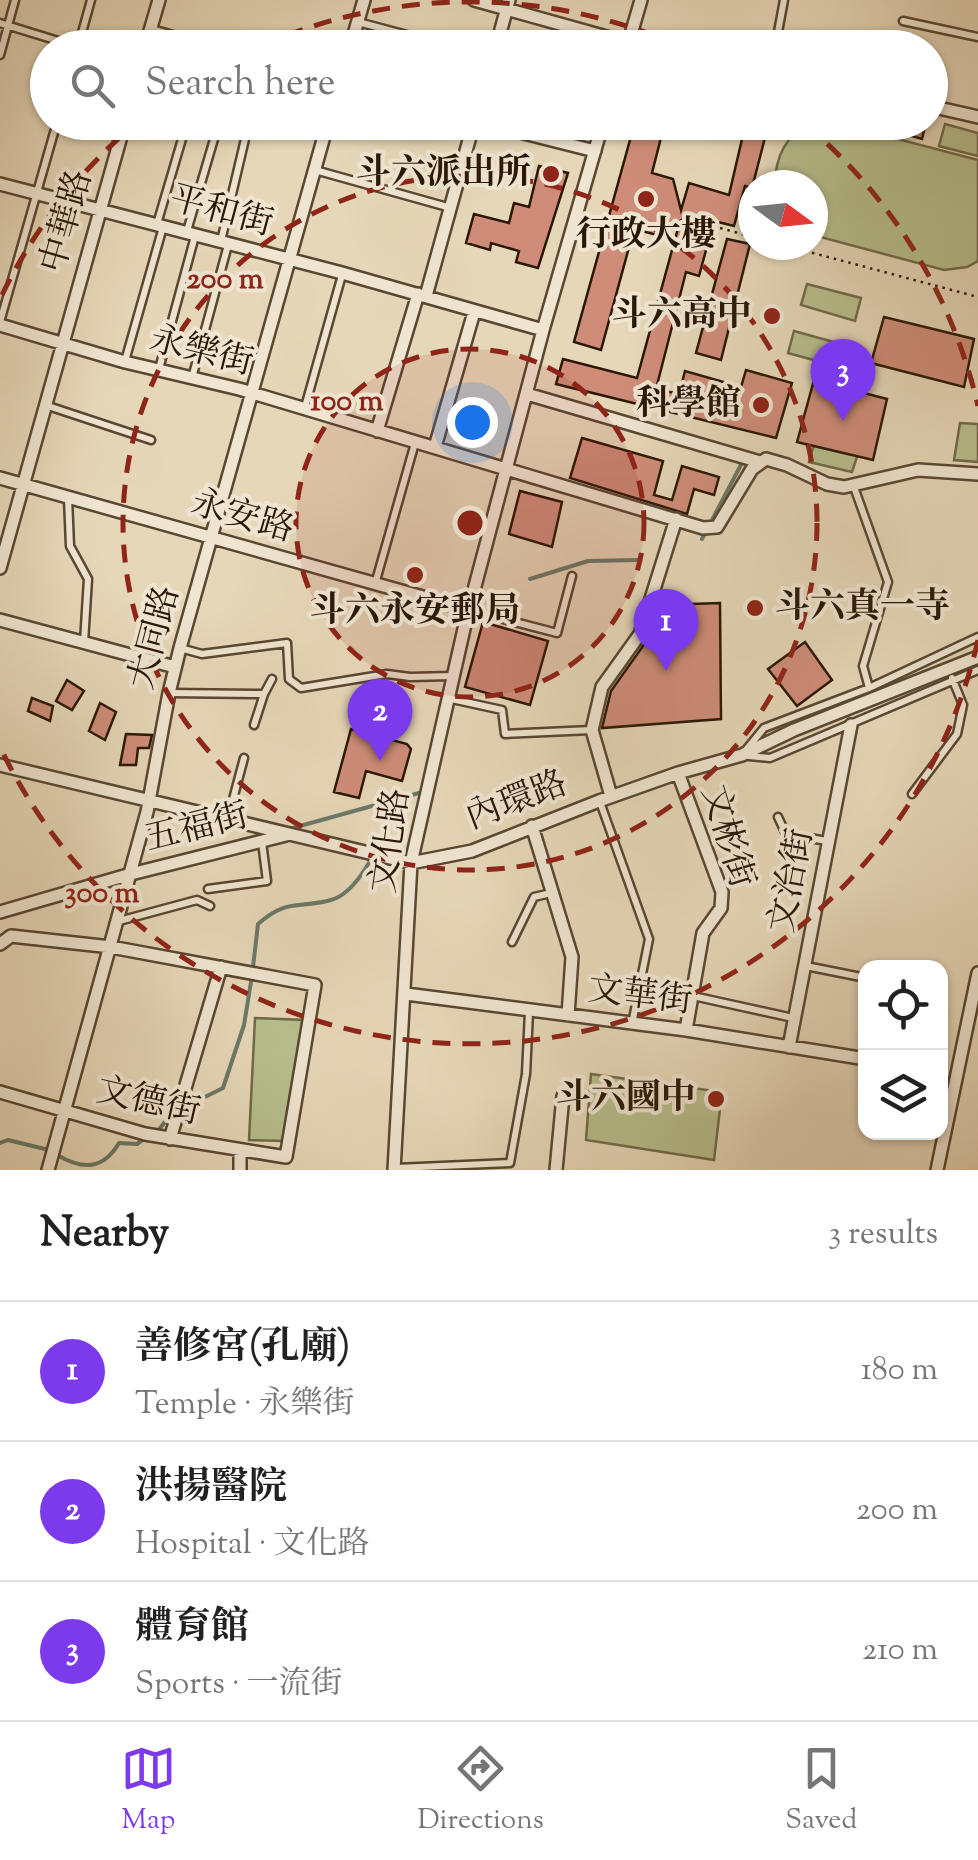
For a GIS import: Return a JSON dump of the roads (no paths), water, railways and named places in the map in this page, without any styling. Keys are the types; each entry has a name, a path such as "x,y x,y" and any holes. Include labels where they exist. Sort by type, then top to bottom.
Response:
{"street":[{"path":"151,30 159,0"},
{"path":"356,30 364,0"},
{"path":"474,0 508,4 584,30"},
{"path":"632,30 641,0"},
{"path":"501,30 508,4"},
{"path":"948,110 978,117"},
{"name":"中華路","path":"0,568 6,524 24,484 120,140"},
{"name":"大同路","path":"48,1170 132,869 168,692 323,140"},
{"path":"377,432 472,140"},
{"path":"550,140 595,151"},
{"name":"文化路","path":"394,1169 411,862 469,610 598,140"},
{"name":"平和街","path":"0,184 543,330"},
{"path":"435,447 474,312"},
{"name":"永樂街","path":"0,324 125,362 251,393 703,528 717,526 752,468 760,462"},
{"path":"527,394 760,462 766,459 788,465 827,484 854,485 918,470 978,474"},
{"name":"永安路","path":"0,478 469,610"},
{"path":"605,799 592,730 602,687 640,634 676,520"},
{"path":"0,620 176,666"},
{"name":"內環路","path":"0,765 228,818 263,834 287,832 411,862 472,851 678,773 742,755 794,730 978,657"},
{"name":"文治街","path":"789,1047 851,725"},
{"name":"文彬街","path":"678,773 722,892 721,908 704,933 686,1030"},
{"path":"532,826 572,957 568,1016"},
{"name":"五福街","path":"0,912 132,869 263,834"},
{"path":"0,944 11,936 111,947 221,967 179,1110 158,1137"},
{"name":"文德街","path":"0,1092 158,1137 286,1157 314,985 221,967"},
{"path":"937,1170 978,972"},
{"name":"文華街","path":"406,994 858,1057"},
{"path":"948,1071 957,1072"},
{"path":"556,1170 563,1096"},
{"path":"240,1151 240,1170"}],"lane":[{"path":"0,55 4,24 15,0"},
{"path":"83,30 91,0"},
{"path":"778,30 784,0"},
{"path":"903,21 945,30"},
{"path":"358,22 388,30"},
{"path":"4,24 30,32"},
{"path":"948,31 978,37"},
{"path":"0,324 52,140"},
{"path":"125,362 182,140"},
{"path":"158,371 215,140"},
{"path":"191,379 225,244 245,140"},
{"path":"315,170 452,208"},
{"path":"304,410 342,274"},
{"path":"44,405 151,440"},
{"path":"375,584 416,443"},
{"path":"854,485 888,582 863,666 869,688"},
{"path":"68,497 70,546 88,580 84,642"},
{"path":"469,610 557,634 572,576"},
{"path":"742,755 764,728 869,688 978,637"},
{"path":"180,648 202,654 287,643 289,679 301,688 387,674 452,676"},
{"path":"742,755 770,758 978,670"},
{"path":"912,794 957,734 963,704 952,678"},
{"path":"254,725 272,679"},
{"path":"168,692 264,694"},
{"path":"447,698 502,710 505,734 592,730"},
{"path":"228,818 244,758"},
{"path":"605,799 649,938 632,1024"},
{"path":"778,817 786,834 828,841"},
{"path":"208,889 266,880 263,834"},
{"path":"512,942 534,897 552,893"},
{"path":"118,921 198,900 210,906"},
{"path":"804,965 858,976"},
{"path":"691,996 794,1019"},
{"path":"394,1169 510,1163 526,1074 529,1010"}],"waterway":[{"path":"702,539 743,461"},
{"path":"530,579 588,561 639,560"},
{"path":"289,829 419,793"},
{"path":"253,967 258,924 285,907 331,900 343,894 372,857 400,798"},
{"path":"181,1109 223,1088 244,1025 251,982"},
{"path":"157,1132 172,1113"},
{"path":"57,1155 92,1165 106,1158 119,1143 137,1144 144,1139"},
{"path":"0,1143 8,1140 49,1150"}],"place":[{"name":"斗六派出所","path":"551,174"},
{"name":"行政大樓","path":"646,199"},
{"name":"斗六高中","path":"772,316"},
{"name":"科學館","path":"761,405"},
{"name":"體育館","path":"843,421"},
{"name":"斗六永安郵局","path":"415,575"},
{"name":"斗六真一寺","path":"755,608"},
{"name":"善修宮(孔廟)","path":"666,671"},
{"name":"洪揚醫院","path":"380,761"},
{"name":"斗六國中","path":"716,1099"}]}
